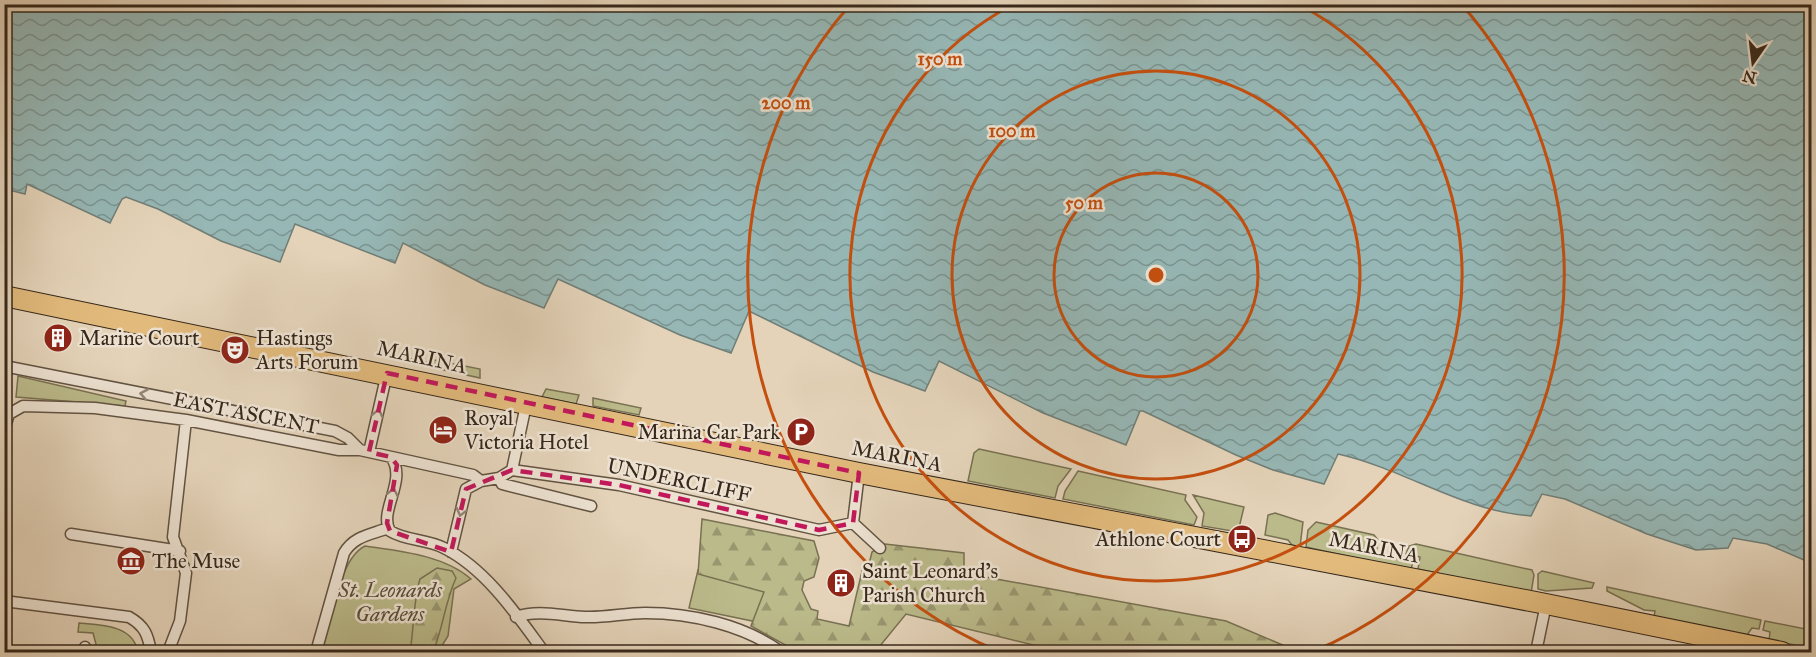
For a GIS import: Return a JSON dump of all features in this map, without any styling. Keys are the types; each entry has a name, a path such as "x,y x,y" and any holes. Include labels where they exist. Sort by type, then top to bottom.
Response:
{"highway":[{"name":"MARINA","path":"4,296 387,373 526,405 859,473 1546,604 1782,652"}],"street":[{"path":"4,366 335,431 364,451 387,373"},
{"path":"451,552 466,489 481,481 499,478 512,470 526,405"},
{"name":"EAST ASCENT","path":"5,426 14,410 23,406 95,408 186,420 339,450 364,451 473,475 481,481"},
{"path":"168,652 176,637 183,606 186,573 180,551 173,537 186,420"},
{"path":"388,528 397,474 397,465 391,457"},
{"name":"UNDERCLIFF","path":"512,470 619,485 819,530 853,523"},
{"path":"859,473 853,523 880,548"},
{"path":"499,478 502,484 591,506"},
{"path":"388,528 395,534 428,542 451,552 482,577 544,652"},
{"path":"316,652 344,553 350,543 358,538 388,528"},
{"path":"71,534 180,551"},
{"path":"4,601 129,617 146,631 151,652"},
{"path":"1536,652 1546,604"},
{"path":"516,617 528,613 588,617 647,613 671,615 751,633 781,652"}],"highlighted area":[{"path":"387,373 859,473 853,523 819,530 619,485 512,470 466,489 451,552 390,531 387,523 397,465 391,457 369,452"}],"green space":[{"path":"404,357 427,362 430,359 480,369 480,378 403,361"},
{"path":"18,376 126,401 125,406 16,397"},
{"path":"546,389 579,395 576,404 542,397"},
{"path":"593,398 641,408 639,415 593,406"},
{"path":"979,449 1071,469 1058,486 1055,498 968,481 974,453"},
{"path":"1078,471 1186,495 1185,500 1197,517 1194,525 1063,499 1065,491"},
{"path":"1193,495 1244,507 1238,532 1202,526 1204,513"},
{"path":"1275,513 1303,522 1300,547 1292,545 1288,540 1265,535 1268,515"},
{"path":"702,519 814,541 819,558 814,577 804,581 802,590 811,609 818,611 817,619 849,626 864,563 869,564 872,552 885,544 964,553 964,573 1226,621 1299,652 1062,652 906,614 875,652 798,652 751,626 764,592 698,574"},
{"path":"1316,522 1374,535 1378,540 1376,554 1413,561 1411,570 1306,547 1308,530"},
{"path":"1416,544 1532,570 1534,575 1531,593 1418,569 1420,557 1406,554 1409,546"},
{"name":"St. Leonards Gardens","path":"365,546 435,559 448,564 471,579 454,589 448,636 438,652 322,652 342,578 348,564"},
{"path":"437,568 452,571 456,578 436,643 433,652 410,652 420,579"},
{"path":"698,570 766,590 762,623 689,608"},
{"path":"1542,571 1594,583 1592,588 1546,591 1538,589 1538,574"},
{"path":"1607,587 1761,620 1759,629 1752,628 1747,635 1654,617 1655,611 1644,610 1607,591"},
{"path":"1765,621 1811,630 1811,648 1769,640 1770,632 1763,630"},
{"path":"79,623 106,626 123,631 135,643 138,652 95,652 97,648 93,633 78,632"}],"water":[{"path":"5,4 1811,5 1811,563 1767,544 1733,538 1728,548 1696,550 1647,534 1565,499 1542,494 1531,516 1505,513 1457,498 1387,469 1338,454 1324,484 1273,470 1143,411 1140,411 1126,445 1043,413 939,361 925,391 873,372 749,311 731,353 680,335 558,279 544,308 485,285 403,243 395,263 295,224 280,262 221,241 158,209 126,197 122,199 110,223 27,184 25,194 5,189"}],"place":[{"name":"Marine Court","path":"58,338"},
{"name":"Hastings Arts Forum","path":"235,350"},
{"name":"Royal Victoria Hotel","path":"443,430"},
{"name":"Marina Car Park","path":"801,432"},
{"name":"Athlone Court","path":"1242,539"},
{"name":"The Muse","path":"131,561"},
{"name":"Saint Leonard's Parish Church","path":"841,583"}]}
